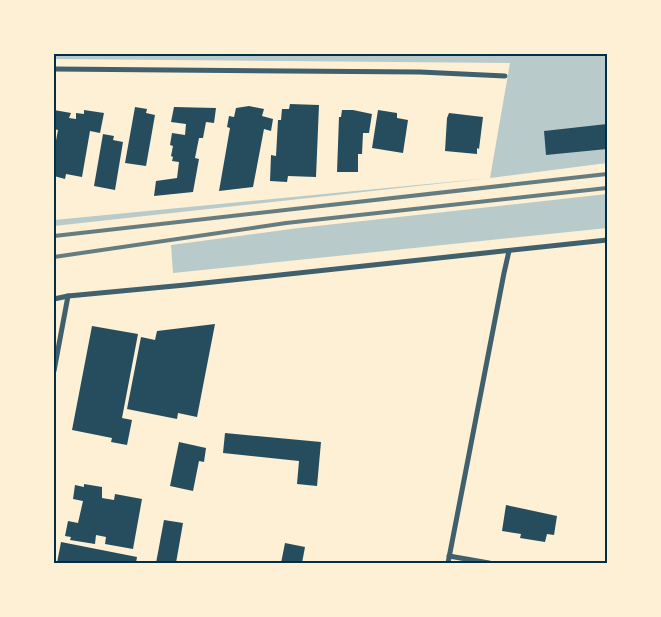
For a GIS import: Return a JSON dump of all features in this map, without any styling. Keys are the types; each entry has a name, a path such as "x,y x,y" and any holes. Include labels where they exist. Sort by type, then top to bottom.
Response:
{"street":[{"path":"54,70 420,72 505,76"},
{"path":"54,299 68,296 185,286 509,252 607,240"},
{"path":"448,563 509,252"},
{"path":"54,371 68,296"},
{"path":"449,556 490,563"}],"shaded area":[{"path":"54,54 607,54 607,163 490,178 510,63 54,59"},
{"path":"490,178 54,226 54,220"},
{"path":"607,194 607,228 173,273 171,245 299,228"}],"building":[{"path":"290,104 319,105 316,177 288,176 287,182 270,181 271,155 276,156 278,120 281,120 282,109 289,109"},
{"path":"249,106 264,109 262,116 273,119 271,131 264,129 253,187 219,191 230,128 227,127 229,116 234,117 236,108"},
{"path":"135,107 147,109 146,113 155,115 146,166 125,163"},
{"path":"174,107 216,108 214,123 206,122 203,138 199,138 195,158 199,159 193,192 154,196 156,181 177,178 179,162 172,161 173,146 170,145 172,133 185,135 186,124 171,122"},
{"path":"54,110 71,113 69,118 76,119 76,113 84,114 84,110 104,113 100,133 90,131 82,177 66,174 65,179 54,176 54,151 58,130 54,129"},
{"path":"342,110 372,114 369,133 363,133 362,154 358,154 358,172 337,172 339,117 341,117"},
{"path":"378,110 397,113 397,118 408,120 403,153 372,148"},
{"path":"449,113 483,117 477,154 445,151"},
{"path":"607,124 607,149 546,155 544,131"},
{"path":"103,134 114,136 113,140 123,142 115,190 94,186"},
{"path":"215,324 197,417 178,413 177,419 127,409 141,337 155,340 157,331"},
{"path":"92,326 138,334 122,418 132,420 127,445 111,442 112,438 72,430"},
{"path":"225,433 321,442 317,486 297,484 299,461 223,453"},
{"path":"179,442 206,448 204,462 199,461 193,491 170,486"},
{"path":"84,484 102,487 102,498 114,500 115,494 142,499 133,549 105,544 106,537 96,535 95,544 70,540 71,537 65,536 68,521 78,523 83,501 73,499 75,485 84,487"},
{"path":"506,505 557,516 554,535 547,534 545,542 520,538 521,534 502,531"},
{"path":"164,520 183,523 176,563 156,563"},
{"path":"61,542 137,557 136,563 57,563"},
{"path":"285,543 305,547 302,563 281,563"}],"railway":[{"path":"54,236 607,174"},
{"path":"54,257 286,223 607,188"}]}
